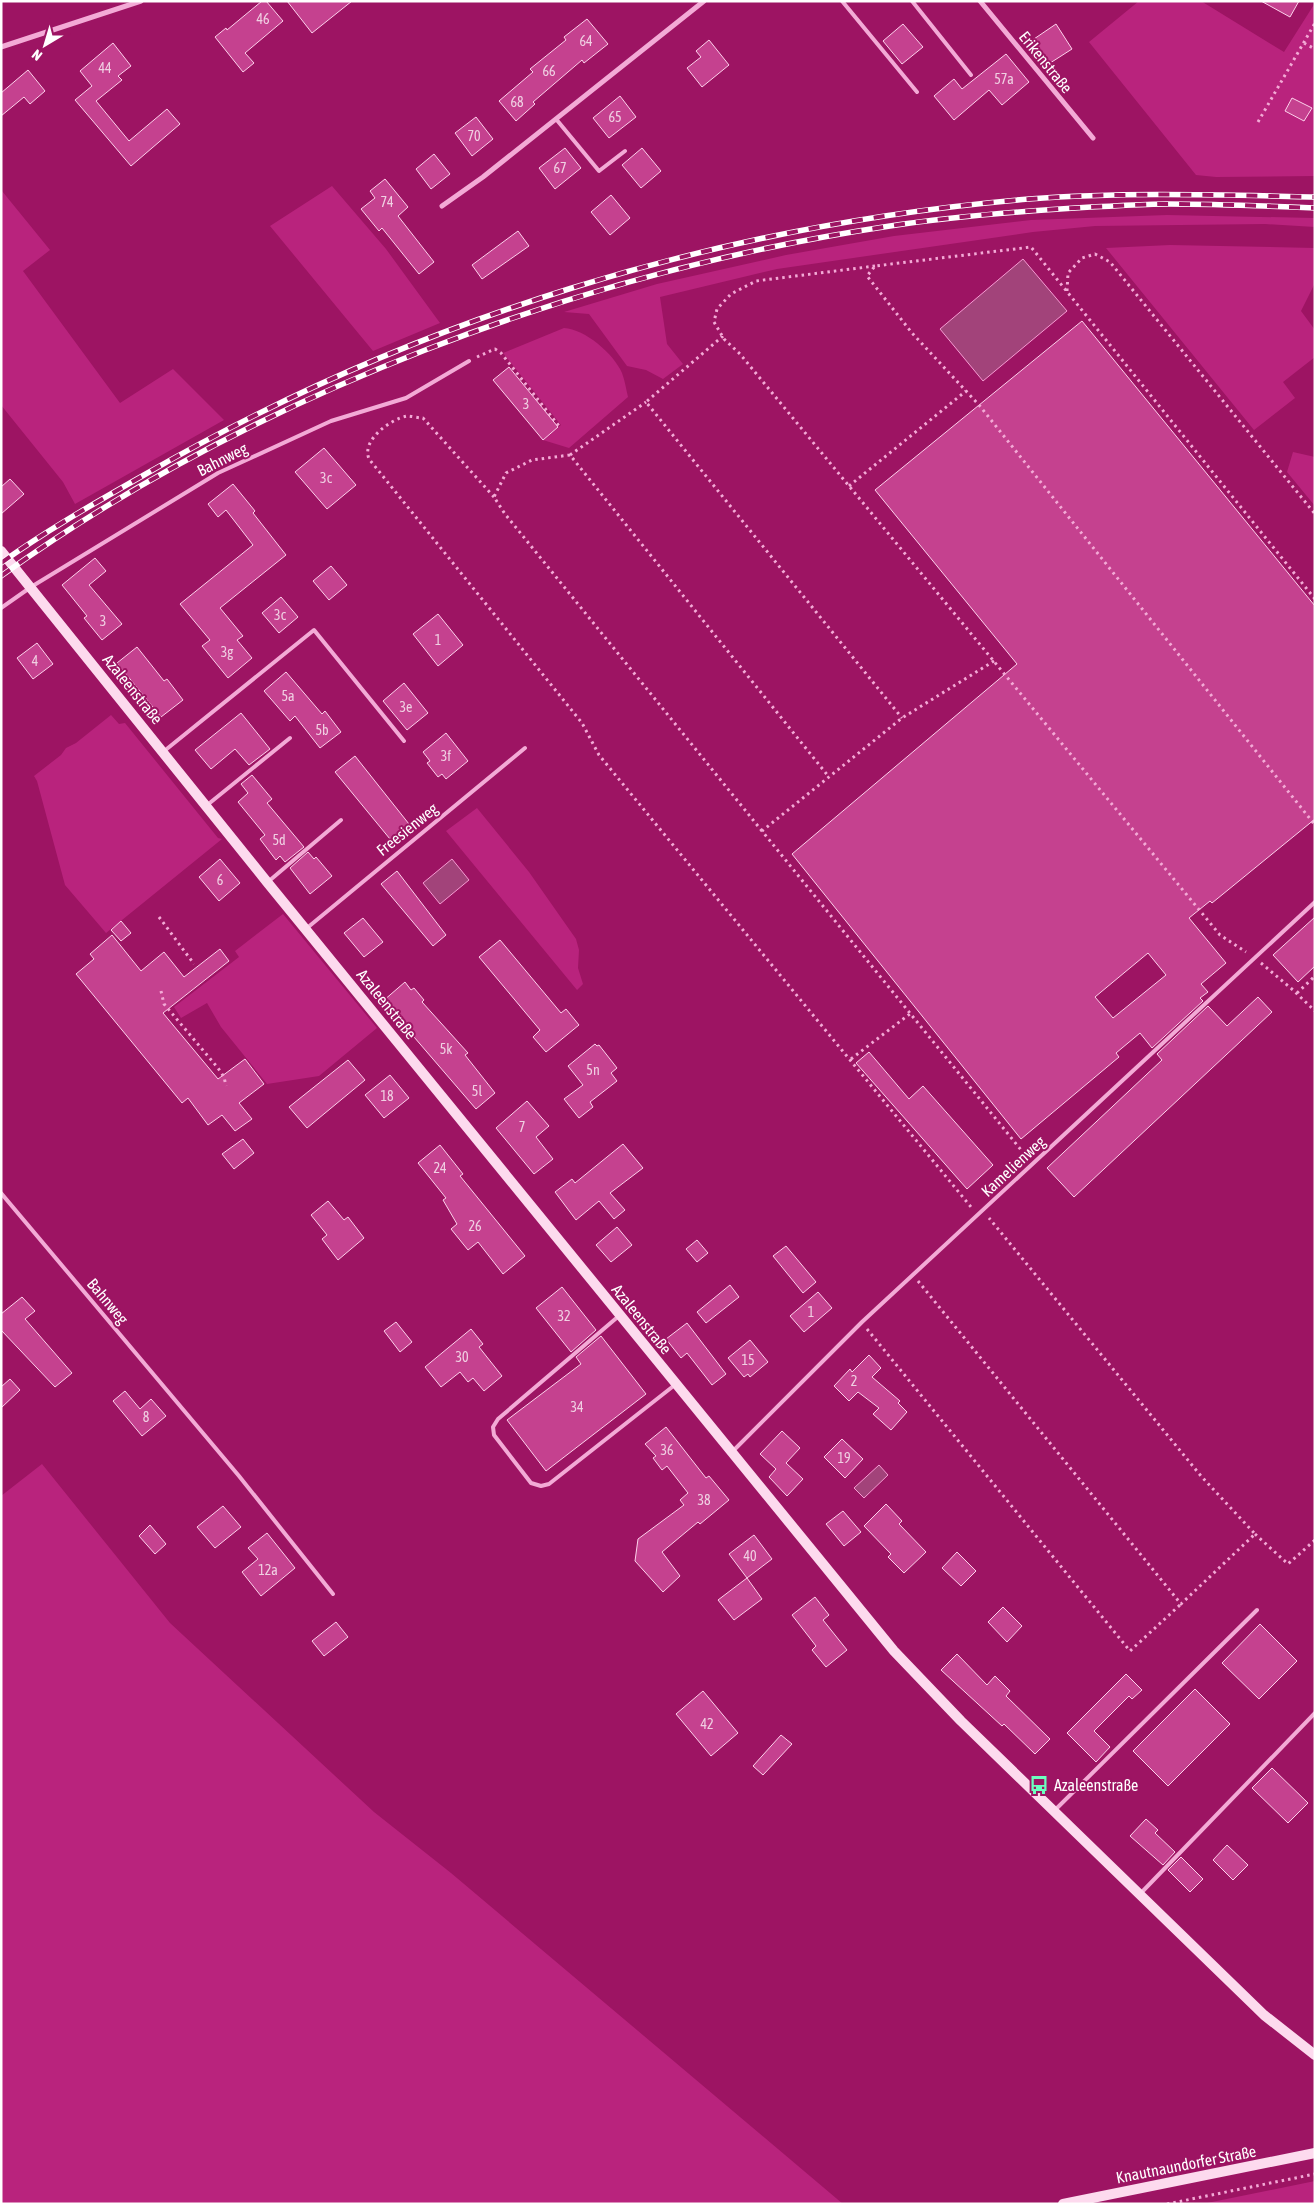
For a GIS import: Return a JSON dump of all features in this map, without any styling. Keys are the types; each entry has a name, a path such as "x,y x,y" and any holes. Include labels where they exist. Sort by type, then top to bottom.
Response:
{"street":[{"path":"1,47 142,1"},
{"path":"442,206 483,177 704,1"},
{"name":"Erikenstraße","path":"980,1 1093,138"},
{"name":"Azaleenstraße","path":"1,551 305,929 894,1651 962,1721 1264,2015 1315,2055"},
{"name":"Knautnaundorfer Straße","path":"1062,2204 1315,2153"}],"lane":[{"path":"842,1 916,92"},
{"path":"912,1 972,75"},
{"path":"556,118 599,171 625,151"},
{"name":"Bahnweg","path":"1,608 31,587 218,474 331,421 406,398 469,361"},
{"path":"164,752 314,630 404,741"},
{"path":"206,806 290,738"},
{"name":"Freesienweg","path":"305,929 525,748"},
{"path":"267,882 341,820"},
{"name":"Kamelienweg","path":"732,1452 862,1322 1315,902"},
{"name":"Bahnweg","path":"1,1193 196,1425 333,1594"},
{"path":"620,1316 498,1419 493,1427 494,1435 532,1483 541,1486 549,1484 676,1384"},
{"path":"1054,1811 1258,1610"},
{"path":"1140,1894 1315,1713"}],"path":[{"path":"1258,122 1315,23"},
{"path":"1304,42 1315,49"},
{"path":"1315,599 1031,247 756,281 730,294 717,309 714,322 723,336 740,354 1220,935 1255,958 1315,1011"},
{"path":"1067,292 1068,273 1082,258 1095,254 1110,262 1315,514"},
{"path":"875,266 867,276 912,333 986,413 1315,825"},
{"path":"494,497 506,473 532,460 570,455 646,402 723,336"},
{"path":"469,361 495,350 501,353 560,426"},
{"path":"849,486 966,391"},
{"path":"646,402 902,718"},
{"path":"978,1215 599,754 582,723 368,458 366,453 370,440 385,427 407,416 423,418 494,497 505,514 1033,1164"},
{"path":"570,455 829,777"},
{"path":"762,831 902,718 994,661"},
{"path":"159,917 194,964"},
{"path":"1296,993 1315,976"},
{"path":"160,991 164,1004 218,1068 224,1077 226,1086"},
{"path":"852,1060 910,1013"},
{"path":"982,1211 1201,1476 1255,1534 1288,1564 1315,1540"},
{"path":"913,1275 1180,1604"},
{"path":"862,1322 1130,1651 1255,1534"},
{"path":"1167,2204 1315,2174"}],"shaded area":[{"path":"1139,1 1201,1 1284,52 1315,3 1315,176 1216,177 1196,175 1089,42"},
{"path":"332,186 386,249 440,323 373,351 270,226"},
{"path":"2,191 50,250 23,271 120,403 173,369 224,420 75,504 63,482 1,405"},
{"path":"1167,215 1314,218 1315,227 1265,224 1095,226 1033,232 777,269 660,297 667,344 683,364 663,379 646,370 627,366 589,314 564,312 657,284 786,255 894,236 1031,220"},
{"path":"1170,245 1315,248 1315,283 1301,311 1315,330 1315,357 1283,382 1295,398 1254,430 1106,248"},
{"path":"1023,259 1067,311 983,381 940,329"},
{"path":"564,328 581,333 598,344 613,358 622,373 628,397 569,448 543,440 561,425 503,353"},
{"path":"1293,452 1315,457 1315,506 1287,472"},
{"path":"111,715 119,724 125,723 218,838 222,839 106,933 65,885 37,781 34,776 61,755 66,748 76,743"},
{"path":"477,808 529,872 576,939 579,950 578,968 583,984 577,990 446,831"},
{"path":"452,859 469,880 440,904 423,883"},
{"path":"283,914 377,1028 319,1076 267,1084 221,1027 207,1003 181,1018 174,1007 239,957 235,951"},
{"path":"42,1464 170,1623 374,1812 451,1873 843,2204 1,2204 1,1496"},
{"path":"879,1465 888,1475 864,1498 854,1488"},
{"path":"1315,2181 1315,2204 1202,2204"}],"building":[{"path":"262,1 266,1 283,21 245,53 254,63 243,72 215,37 226,28 227,30"},
{"path":"287,1 352,1 312,33"},
{"path":"1261,1 1299,1 1290,17"},
{"path":"587,19 608,44 584,63 582,60 533,102 535,104 516,121 499,101 533,72 530,69 566,40 564,37"},
{"path":"903,24 923,47 902,64 883,41"},
{"path":"1056,24 1072,49 1047,65 1031,41"},
{"path":"709,40 729,65 702,87 687,68 701,57 696,51"},
{"path":"113,43 131,66 118,76 122,80 96,101 129,141 167,109 180,124 131,166 75,100 92,86 80,71"},
{"path":"1006,54 1029,82 1002,105 989,90 954,120 934,96 954,79 962,89"},
{"path":"28,70 45,91 30,104 24,97 1,116 1,93"},
{"path":"620,96 636,117 609,138 593,118"},
{"path":"1292,98 1312,108 1304,121 1285,111"},
{"path":"476,117 493,139 472,156 455,133"},
{"path":"565,148 581,168 555,189 539,168"},
{"path":"642,148 661,171 641,188 622,165"},
{"path":"434,154 450,174 431,189 416,169"},
{"path":"385,179 408,207 398,216 434,262 419,274 382,228 379,231 361,209 375,198 370,191"},
{"path":"611,195 630,218 610,235 591,212"},
{"path":"518,231 529,246 482,279 472,265"},
{"path":"1082,321 1315,606 1315,819 1212,903 1210,901 1189,918 1226,963 1201,984 1208,992 1200,998 1203,1001 1152,1048 1140,1033 1116,1053 1119,1057 1021,1139 792,854 1017,664 875,490","holes":["1148,953 1166,975 1113,1018 1095,997"]},
{"path":"509,367 558,427 543,440 493,380"},
{"path":"324,448 356,485 327,509 295,472"},
{"path":"10,479 24,494 1,514 1,487"},
{"path":"233,484 286,555 220,608 243,636 237,640 252,658 228,678 202,646 210,640 180,604 253,545 226,510 218,517 208,504"},
{"path":"95,558 106,571 89,585 122,624 102,640 84,618 87,616 62,585"},
{"path":"331,566 347,585 329,600 313,581"},
{"path":"281,597 298,617 279,633 262,613"},
{"path":"438,614 463,645 438,666 413,634"},
{"path":"37,643 53,664 33,679 17,658"},
{"path":"137,647 164,681 167,679 183,700 161,717 117,663"},
{"path":"286,672 322,714 325,711 341,732 320,748 295,716 290,721 264,691"},
{"path":"404,683 428,713 407,730 383,701"},
{"path":"241,713 270,749 249,765 235,749 211,769 195,750"},
{"path":"446,733 468,761 446,779 442,774 438,777 427,763 430,761 423,752"},
{"path":"355,756 409,824 390,839 335,772"},
{"path":"252,775 272,799 267,803 304,847 285,862 280,856 276,860 260,839 265,835 238,802 248,793 241,784"},
{"path":"308,852 314,859 316,857 332,876 310,894 290,868"},
{"path":"220,859 240,883 219,901 199,877"},
{"path":"397,871 446,935 433,946 381,884"},
{"path":"1315,917 1315,966 1298,982 1273,955"},
{"path":"363,918 383,942 364,957 344,933"},
{"path":"121,921 131,933 121,941 111,930"},
{"path":"112,935 141,971 164,952 184,977 220,949 229,961 163,1013 218,1079 245,1059 264,1084 239,1103 252,1119 235,1131 222,1115 208,1125 188,1098 182,1103 76,974 94,959 90,954"},
{"path":"500,940 561,1013 566,1009 579,1025 546,1052 533,1037 540,1030 479,957"},
{"path":"405,982 411,990 414,988 424,1000 422,1002 468,1053 465,1055 495,1093 476,1109 383,1001"},
{"path":"1258,997 1272,1012 1074,1197 1047,1168 1162,1060 1157,1054 1208,1006 1227,1026"},
{"path":"595,1044 599,1045 617,1068 611,1073 617,1081 590,1102 593,1107 579,1118 564,1099 583,1085 568,1066"},
{"path":"869,1052 909,1099 923,1086 993,1165 967,1189 856,1063"},
{"path":"348,1060 365,1080 307,1128 289,1107"},
{"path":"390,1075 409,1098 384,1118 365,1095"},
{"path":"527,1101 549,1126 536,1137 553,1159 534,1174 496,1128"},
{"path":"243,1139 254,1153 234,1169 222,1154"},
{"path":"623,1144 643,1168 610,1193 625,1210 614,1219 599,1201 576,1220 555,1192 572,1179 575,1183"},
{"path":"440,1145 463,1174 460,1176 525,1256 503,1274 478,1242 468,1250 451,1229 457,1224 443,1200 446,1198 418,1163"},
{"path":"328,1201 344,1220 348,1217 364,1238 338,1260 322,1239 327,1235 311,1215"},
{"path":"617,1227 632,1245 611,1262 596,1245"},
{"path":"697,1240 708,1253 697,1262 686,1249"},
{"path":"786,1246 816,1282 803,1293 773,1256"},
{"path":"730,1285 739,1297 706,1323 697,1312"},
{"path":"562,1287 596,1330 571,1352 536,1308"},
{"path":"818,1292 832,1308 804,1332 790,1316"},
{"path":"22,1297 35,1311 25,1319 72,1373 55,1387 1,1330 1,1314"},
{"path":"396,1322 412,1342 400,1352 384,1331"},
{"path":"687,1323 726,1374 712,1385 687,1353 681,1358 666,1339"},
{"path":"471,1329 483,1344 479,1347 502,1376 484,1391 473,1378 468,1382 460,1372 441,1387 425,1367"},
{"path":"601,1336 646,1394 546,1471 507,1420 581,1364 576,1357"},
{"path":"750,1340 768,1362 750,1377 748,1374 744,1377 728,1358"},
{"path":"869,1355 881,1368 872,1377 900,1401 898,1403 907,1412 891,1430 873,1414 879,1408 858,1392 849,1401 834,1386 850,1369 852,1372"},
{"path":"10,1379 20,1390 1,1408 1,1387"},
{"path":"125,1391 140,1409 151,1399 166,1416 142,1436 113,1401"},
{"path":"666,1427 706,1478 709,1476 729,1500 700,1524 698,1522 662,1552 680,1576 663,1592 635,1561 638,1539 684,1505 680,1500 688,1493 667,1466 662,1470 653,1458 656,1456 645,1444"},
{"path":"782,1431 800,1448 786,1463 803,1479 787,1496 769,1477 776,1469 760,1454"},
{"path":"842,1439 863,1459 845,1478 824,1457"},
{"path":"886,1504 902,1521 899,1524 926,1552 904,1573 888,1557 891,1554 864,1526"},
{"path":"223,1506 241,1527 215,1548 197,1527"},
{"path":"843,1511 861,1532 844,1546 826,1524"},
{"path":"150,1525 166,1544 155,1554 139,1536"},
{"path":"267,1533 295,1568 261,1596 242,1572 258,1559 248,1548"},
{"path":"754,1535 772,1559 747,1578 729,1554"},
{"path":"957,1552 976,1571 961,1586 942,1568"},
{"path":"747,1578 762,1599 734,1620 718,1600"},
{"path":"815,1597 829,1615 823,1620 847,1650 826,1667 812,1650 816,1646 792,1615"},
{"path":"1003,1607 1022,1626 1007,1642 988,1622"},
{"path":"336,1622 348,1637 324,1656 312,1641"},
{"path":"1260,1624 1297,1661 1259,1699 1222,1663"},
{"path":"957,1654 987,1685 995,1676 1010,1691 1006,1696 1050,1739 1035,1754 1004,1724 1002,1726 941,1670"},
{"path":"1126,1674 1142,1690 1132,1699 1129,1696 1094,1731 1110,1747 1096,1762 1067,1733"},
{"path":"1195,1689 1230,1724 1168,1786 1133,1751"},
{"path":"703,1691 738,1733 711,1756 676,1714"},
{"path":"781,1735 792,1744 763,1775 753,1766"},
{"path":"1272,1768 1308,1803 1288,1823 1252,1788"},
{"path":"1146,1819 1158,1830 1155,1833 1175,1852 1163,1865 1130,1836"},
{"path":"1227,1845 1248,1865 1233,1880 1213,1860"},
{"path":"1181,1857 1203,1879 1190,1892 1168,1870"}],"railway":[{"path":"1,563 89,506 247,419 352,370 461,326 571,288 684,257 797,231 913,212 1029,199 1065,197 1136,195 1315,197"},
{"path":"1,576 99,511 204,451 313,397 425,350 540,309 657,274 774,247 915,222 1015,212 1159,204 1315,208"}],"place":[{"name":"Azaleenstraße","path":"1039,1785"}]}
